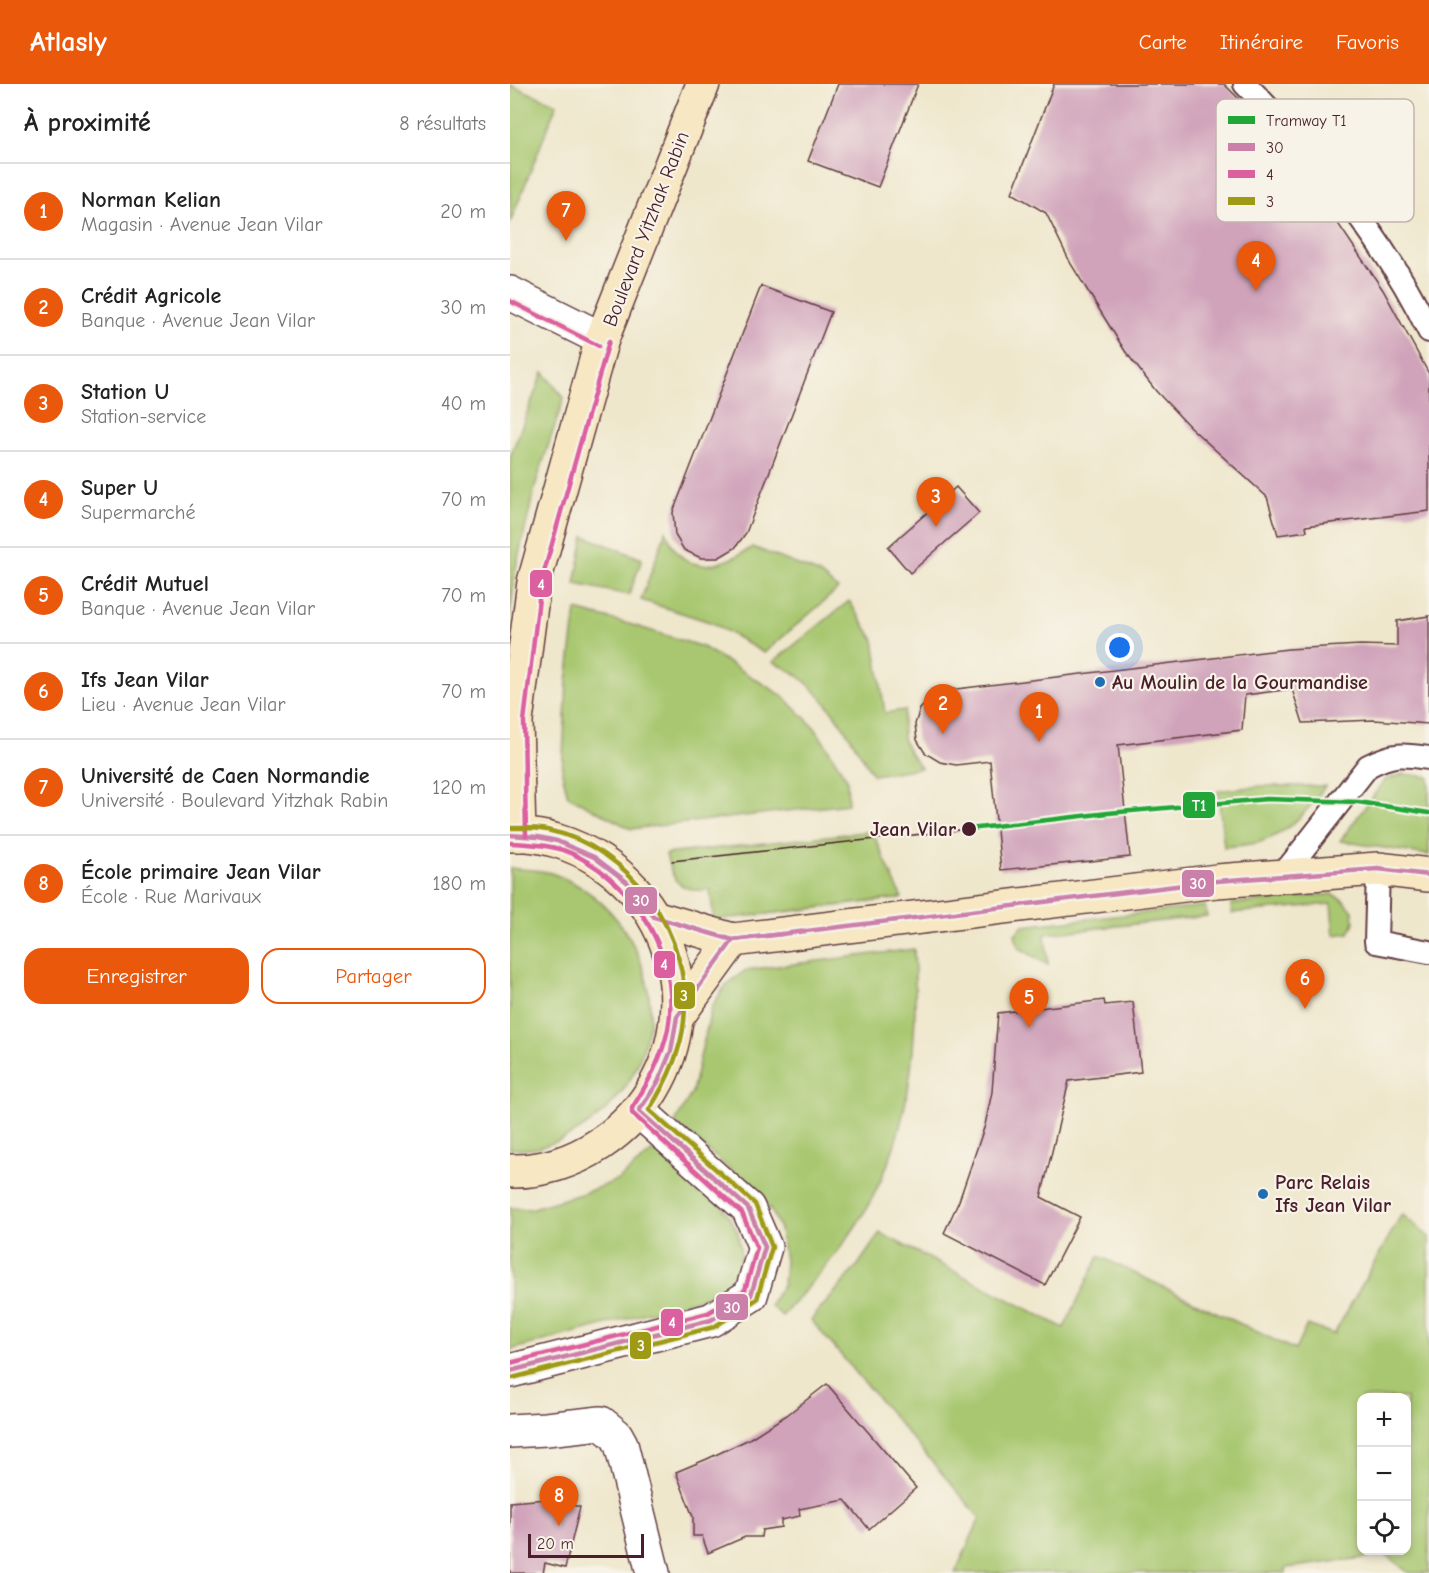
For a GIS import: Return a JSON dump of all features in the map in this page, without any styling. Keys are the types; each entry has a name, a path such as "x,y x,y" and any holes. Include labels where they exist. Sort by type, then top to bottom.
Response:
{"main road":[{"name":"Boulevard Yitzhak Rabin","path":"514,835 516,721 534,582 602,339 703,84"},
{"path":"510,1171 554,1165 586,1153 614,1134 639,1111 658,1082 671,1051 677,1017 676,983 669,949 654,917 627,882 594,857 557,841 514,835"},
{"path":"654,917 733,940 1217,881 1378,868 1429,875"},
{"path":"677,1017 733,940"}],"street":[{"path":"510,293 602,339"},
{"path":"510,1371 711,1320 751,1295 765,1248 748,1208 639,1111"},
{"path":"510,1431 601,1423 615,1435 621,1444 653,1573"}],"lane":[{"path":"1245,84 1258,99"},
{"path":"1363,222 1412,296 1429,331"},
{"path":"1282,876 1368,766 1385,757 1406,754 1429,758"},
{"path":"1378,868 1376,942 1429,952"}],"green space":[{"path":"510,85 557,104 510,223"},
{"path":"543,372 564,398 536,483 516,567 510,617 510,457"},
{"path":"666,531 673,546 682,557 692,563 715,564 753,547 818,573 838,589 764,653 713,623 641,600"},
{"path":"584,536 642,559 629,595 575,584"},
{"path":"849,601 874,640 885,713 905,710 902,728 904,741 910,754 921,768 873,775 840,721 820,696 797,675 773,662"},
{"path":"576,610 703,647 783,696 815,728 847,779 848,804 631,829 568,796 562,773 567,682"},
{"path":"1403,774 1429,777 1429,855 1340,841 1385,780"},
{"path":"1261,786 1325,786 1304,813 1278,834 1257,843 1224,847 1218,791"},
{"path":"872,831 902,898 714,920 710,890 691,889 679,883 671,871 666,854"},
{"path":"510,868 551,873 593,896 611,912 637,952 645,974 649,998 648,1033 628,1083 604,1112 589,1124 555,1142 531,1149 510,1149"},
{"path":"1331,894 1342,899 1353,911 1354,922 1349,933 1334,935 1331,904 1232,913 1231,904"},
{"path":"1205,906 1207,916 1045,934 1048,965 1018,947 1015,934 1023,926"},
{"path":"914,949 915,1022 912,1058 900,1128 889,1162 874,1195 847,1239 782,1316 770,1305 783,1285 785,1261 780,1229 772,1212 755,1190 675,1123 692,1092 712,1006 726,985 746,970"},
{"path":"654,1150 723,1207 738,1232 741,1256 736,1274 724,1287 709,1296 510,1350 510,1208 530,1209 618,1180"},
{"path":"1402,1214 1429,1237 1429,1573 1409,1573 1386,1555 1286,1568 1286,1573 955,1573 980,1518 811,1320 858,1265 880,1233 1064,1328 1099,1256 1295,1350 1307,1325 1334,1334"}],"building":[{"path":"838,84 918,84 878,187 808,161"},
{"path":"1054,84 1224,84 1239,99 1216,99 1216,222 1337,222 1383,290 1429,374 1429,511 1306,526 1307,531 1278,535 1267,497 1189,426 1156,391 1125,351 1071,264 1046,213 1012,193"},
{"path":"761,286 831,312 746,533 735,548 718,558 701,558 684,550 675,535 673,512"},
{"path":"956,487 979,513 910,573 888,547"},
{"path":"1429,616 1429,724 1374,720 1303,723 1292,689 1245,695 1242,730 1118,745 1130,857 1001,870 990,761 956,765 940,762 925,753 917,740 915,724 920,709 933,696 948,690 1288,649 1360,645 1397,646 1397,621"},
{"path":"1104,1000 1105,1005 1133,1002 1141,1072 1069,1081 1041,1197 1080,1217 1045,1285 944,1233 959,1201 985,1125 992,1092 998,1013"},
{"path":"827,1384 916,1488 869,1529 845,1500 799,1509 800,1516 781,1520 781,1527 762,1530 761,1537 745,1537 708,1553 702,1536 693,1536 693,1517 676,1472 749,1439 787,1415"},
{"path":"548,1499 580,1507 565,1568 545,1563 543,1573 510,1573 510,1502"}],"tram line":[{"name":"T1","path":"969,829 1108,813 1267,799 1358,802 1429,813"},
{"path":"672,861 969,829"}],"transit line":[{"name":"4","path":"510,301 599,346"},
{"name":"4","path":"526,835 524,721 541,583 609,341"},
{"name":"3","path":"510,828 542,829 578,840 606,855 630,875 651,900 667,928 678,958 684,989 684,1021 680,1045 672,1067 649,1110 755,1204 772,1247 757,1299 714,1327 512,1378"},
{"name":"30","path":"510,835 557,841 594,857 627,882 654,917 733,940 782,934"},
{"name":"4","path":"510,843 553,847 569,852 599,869 619,886 636,906 650,928 661,952 668,977 670,1003 668,1029 658,1060 632,1108 632,1113 742,1213 757,1248 745,1290 708,1313 510,1363"},
{"name":"30","path":"510,1371 711,1320 751,1295 765,1247 748,1208 639,1111 658,1082 671,1051 677,1017 733,940 1217,881 1378,869 1429,875"}],"place":[{"name":"Université de Caen Normandie","path":"566,241"},
{"name":"Super U","path":"1256,291"},
{"name":"Station U","path":"936,527"},
{"name":"Au Moulin de la Gourmandise","path":"1100,682"},
{"name":"Crédit Agricole","path":"943,734"},
{"name":"Norman Kelian","path":"1039,742"},
{"name":"Jean Vilar","path":"969,829"},
{"name":"Ifs Jean Vilar","path":"1305,1009"},
{"name":"Crédit Mutuel","path":"1029,1028"},
{"name":"Parc Relais Ifs Jean Vilar","path":"1263,1194"},
{"name":"École primaire Jean Vilar","path":"559,1526"}]}
